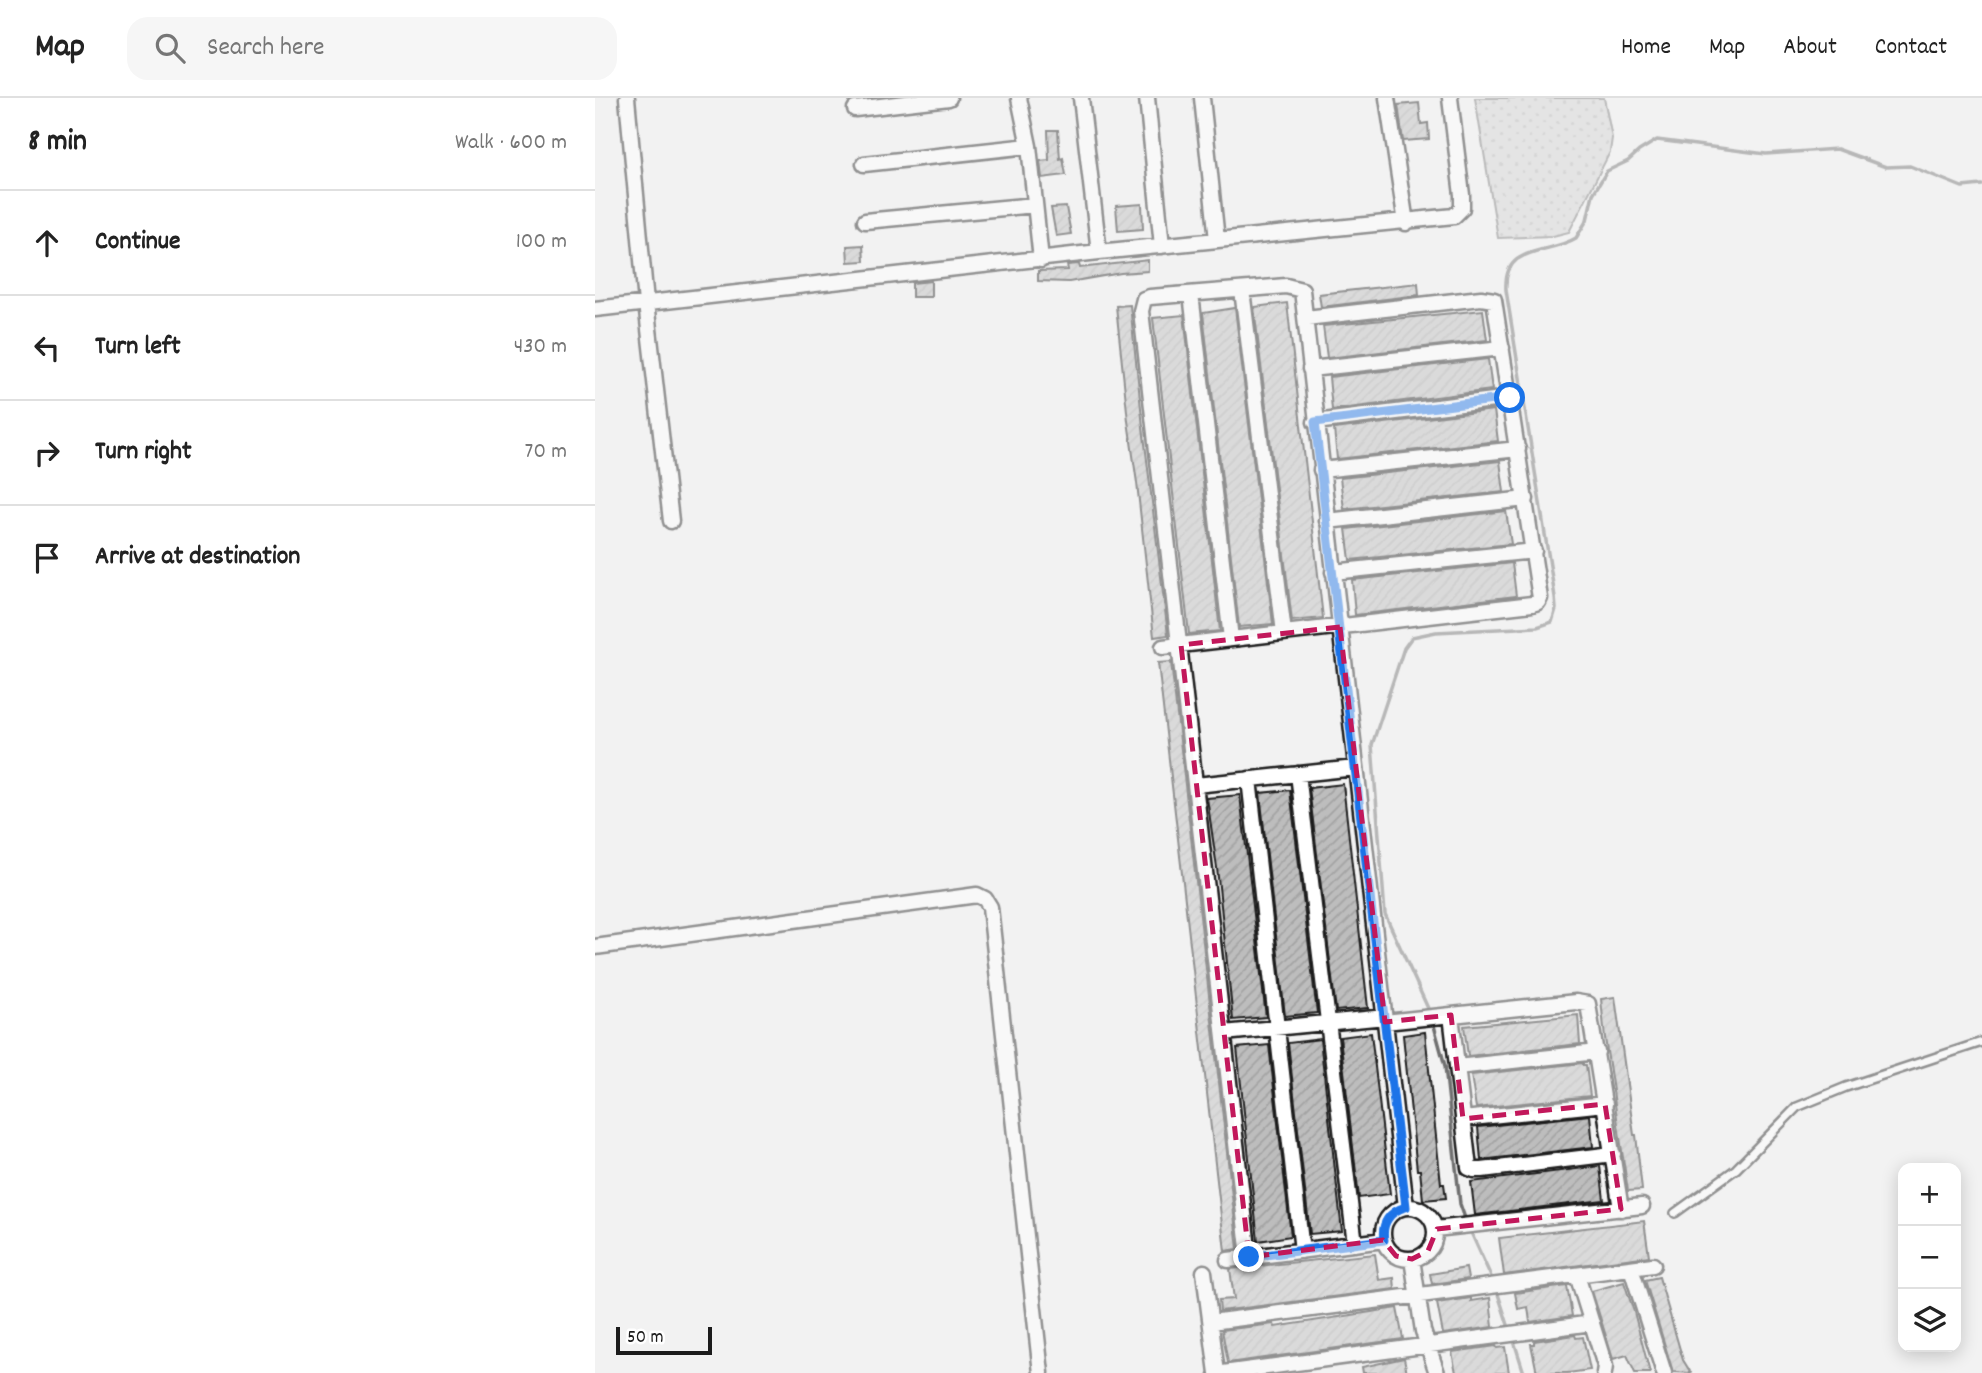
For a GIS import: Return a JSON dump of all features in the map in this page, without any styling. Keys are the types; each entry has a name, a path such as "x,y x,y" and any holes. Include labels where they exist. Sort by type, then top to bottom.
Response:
{"street":[{"path":"627,98 646,303 671,521"},
{"path":"855,109 949,98"},
{"path":"1019,98 1029,146 1041,260"},
{"path":"1081,98 1099,252"},
{"path":"1147,98 1162,246"},
{"path":"1202,98 1217,240"},
{"path":"1387,98 1406,223"},
{"path":"595,309 1099,252 1406,223 1454,216 1462,208 1450,98"},
{"path":"864,164 1029,146"},
{"path":"865,220 1035,205"},
{"path":"1249,1257 1141,311 1145,299 1150,297 1286,286 1301,290 1406,1207"},
{"path":"1242,290 1284,633"},
{"path":"1191,294 1231,639"},
{"path":"1163,648 1538,602 1540,593 1534,551 1494,300 1489,298 1306,318"},
{"path":"1310,369 1502,348"},
{"path":"1315,422 1510,398"},
{"path":"1321,470 1518,449"},
{"path":"1327,521 1526,499"},
{"path":"1333,572 1534,551"},
{"path":"1196,785 1355,768"},
{"path":"1299,774 1355,1244"},
{"path":"1249,779 1302,1251"},
{"path":"595,947 977,895 985,899 990,906 1041,1373"},
{"path":"1224,1033 1328,1022 1438,1017 1583,1002 1588,1004 1591,1009 1621,1209"},
{"path":"1438,1017 1457,1067 1468,1163 1474,1170 1613,1154"},
{"path":"1457,1067 1597,1052"},
{"path":"1463,1119 1605,1104"},
{"path":"1435,1229 1642,1206"},
{"path":"1406,1207 1424,1212 1435,1229 1433,1244 1428,1251 1412,1259 1396,1256 1389,1251 1384,1240 1383,1227 1386,1220 1391,1214 1406,1207"},
{"path":"1228,1260 1384,1240"},
{"path":"1412,1259 1416,1296 1427,1346 1437,1373"},
{"path":"1211,1322 1653,1265"},
{"path":"1631,1268 1664,1373"},
{"path":"1204,1272 1217,1373"},
{"path":"1577,1275 1605,1366 1604,1373"},
{"path":"1223,1373 1592,1323"}],"lane":[{"path":"1675,1213 1736,1169 1797,1107 1846,1087 1982,1042"}],"highlighted area":[{"path":"1340,627 1385,1022 1451,1015 1463,1119 1605,1104 1621,1209 1437,1229 1428,1251 1412,1259 1396,1256 1383,1240 1249,1257 1181,645"}],"shaded area":[{"path":"1475,98 1604,98 1612,138 1610,152 1569,232 1553,236 1498,238"}],"building":[{"path":"1419,103 1421,124 1428,123 1429,139 1403,141 1398,105"},
{"path":"1048,130 1058,130 1060,159 1063,158 1066,175 1042,178 1040,161 1049,160"},
{"path":"1142,204 1143,229 1118,231 1116,206"},
{"path":"1066,207 1071,234 1056,236 1051,208"},
{"path":"863,245 864,261 848,262 847,246"},
{"path":"1148,260 1148,271 1069,282 1038,281 1038,271 1068,270 1067,265 1079,264 1080,268"},
{"path":"931,281 931,297 912,297 912,283"},
{"path":"1418,283 1419,295 1321,307 1319,294"},
{"path":"1287,303 1323,618 1292,621 1254,307"},
{"path":"1130,305 1168,635 1154,637 1116,306"},
{"path":"1235,308 1273,624 1239,627 1203,313"},
{"path":"1483,310 1487,340 1327,358 1323,326"},
{"path":"1184,315 1220,631 1189,634 1153,318"},
{"path":"1488,359 1492,390 1332,410 1329,377"},
{"path":"1494,410 1498,441 1337,459 1334,429"},
{"path":"1500,461 1504,492 1344,509 1340,478"},
{"path":"1506,511 1511,544 1350,560 1346,529"},
{"path":"1512,563 1516,596 1355,615 1352,580"},
{"path":"1171,662 1238,1249 1225,1251 1158,663"},
{"path":"1343,784 1368,1008 1336,1011 1309,788"},
{"path":"1290,790 1317,1013 1285,1016 1260,793"},
{"path":"1240,795 1266,1017 1233,1020 1207,798"},
{"path":"1615,997 1642,1190 1628,1191 1605,1038 1601,999"},
{"path":"1578,1015 1580,1044 1468,1056 1464,1026"},
{"path":"1425,1032 1441,1184 1444,1184 1446,1198 1423,1200 1420,1170 1417,1170 1403,1035"},
{"path":"1371,1033 1390,1194 1359,1198 1340,1037"},
{"path":"1320,1039 1342,1231 1310,1234 1288,1043"},
{"path":"1269,1045 1291,1236 1258,1241 1237,1048"},
{"path":"1583,1063 1586,1065 1590,1096 1476,1108 1471,1075"},
{"path":"1590,1115 1593,1147 1481,1160 1478,1127"},
{"path":"1600,1166 1604,1200 1475,1215 1471,1182"},
{"path":"1644,1221 1649,1256 1504,1275 1499,1238"},
{"path":"1375,1254 1379,1280 1394,1278 1395,1289 1220,1311 1219,1300 1234,1299 1230,1269"},
{"path":"1466,1268 1468,1279 1432,1284 1430,1274"},
{"path":"1659,1277 1683,1360 1691,1373 1673,1372 1645,1280"},
{"path":"1624,1282 1650,1373 1635,1373 1627,1355 1613,1359 1592,1291"},
{"path":"1567,1286 1572,1316 1530,1322 1528,1307 1518,1309 1515,1293"},
{"path":"1471,1298 1471,1301 1490,1298 1493,1327 1443,1334 1437,1303"},
{"path":"1397,1308 1403,1339 1228,1363 1222,1330 1274,1324 1275,1327"},
{"path":"1575,1335 1576,1338 1583,1337 1590,1370 1537,1373 1531,1344 1534,1344 1534,1341"},
{"path":"1505,1347 1509,1373 1456,1373 1452,1352"},
{"path":"1404,1358 1407,1373 1363,1373 1362,1367"}],"waterway":[{"path":"1431,1015 1385,914 1372,745 1404,648 1412,637 1436,632 1537,627 1552,622 1556,609 1506,290 1507,275 1512,265 1529,253 1576,238 1587,220 1593,194 1607,171 1628,161 1657,140 1766,154 1837,149 1886,167 1910,166 1962,187 1982,185"},
{"path":"1433,1022 1445,1066 1460,1204 1466,1221"},
{"path":"1469,1228 1493,1281"},
{"path":"1496,1288 1510,1331"},
{"path":"1513,1338 1524,1373"}],"route":[{"path":"1249,1257 1384,1240 1383,1227 1386,1220 1391,1214 1406,1207 1315,422 1510,398"}]}
